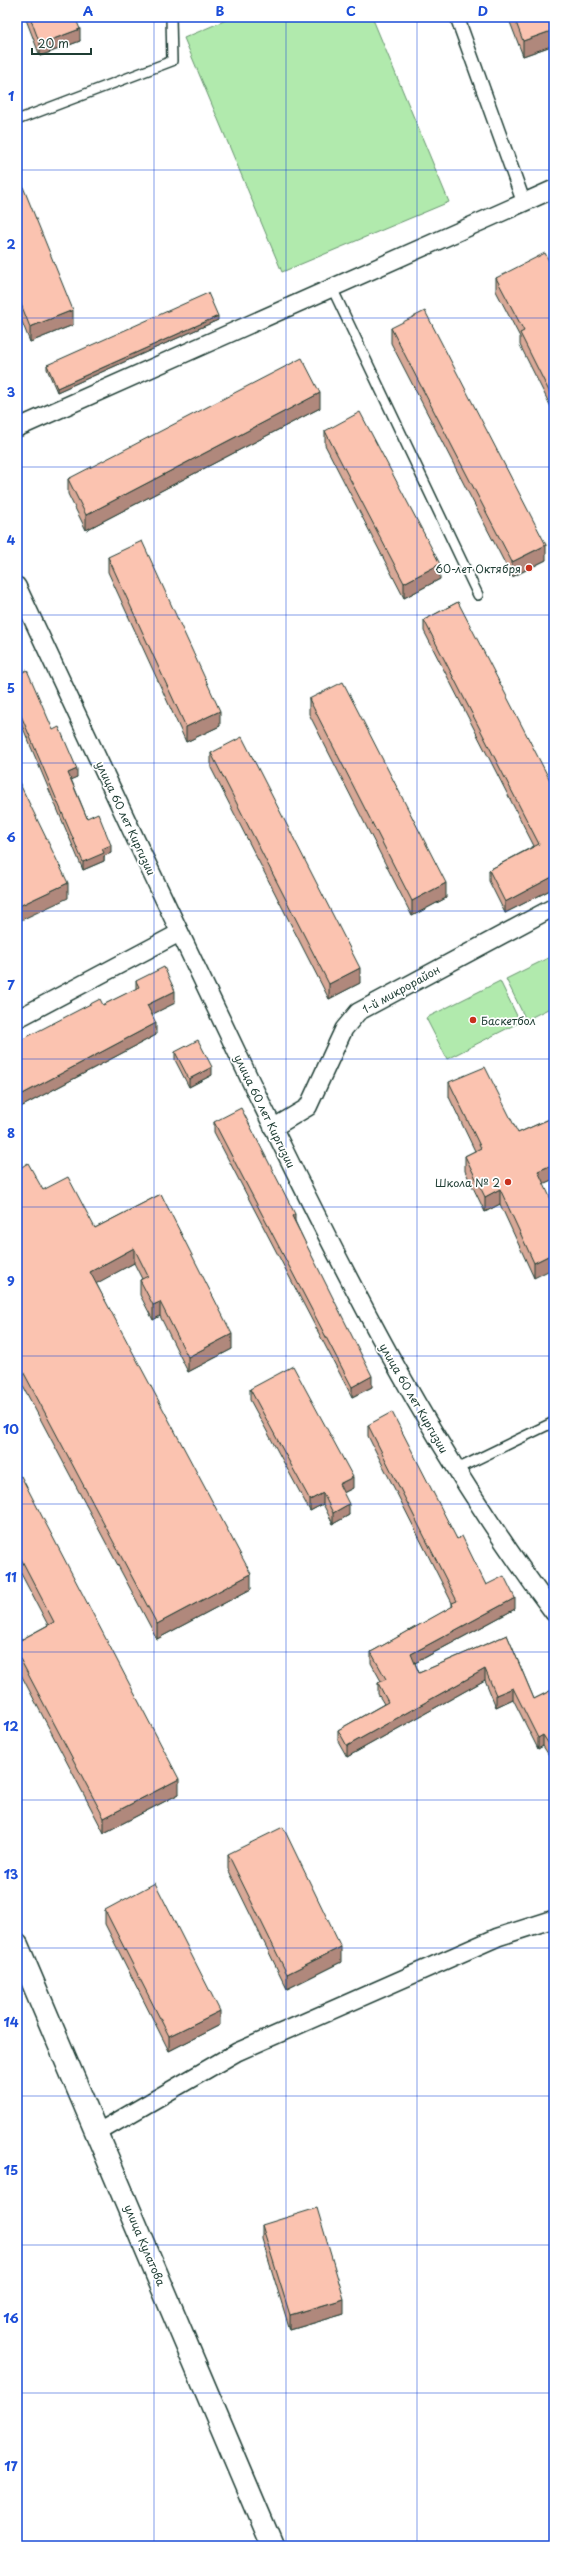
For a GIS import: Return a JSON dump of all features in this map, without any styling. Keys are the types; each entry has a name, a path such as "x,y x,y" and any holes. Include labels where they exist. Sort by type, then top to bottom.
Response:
{"highway":[{"name":"улица Кулатова","path":"17,1945 272,2546"}],"street":[{"path":"457,17 524,203"},
{"path":"17,428 554,189"},
{"name":"улица 60 лет Киргизии","path":"17,586 179,933 273,1128 339,1260 403,1382 455,1470 554,1613"},
{"name":"1-й микрорайон","path":"273,1128 308,1108 344,1029 358,1012 554,907"},
{"path":"17,1019 179,933"},
{"path":"97,2133 237,2052 498,1937 554,1919"}],"lane":[{"path":"17,120 172,61 171,17"},
{"path":"332,288 478,594"},
{"path":"455,1470 554,1422"}],"green space":[{"path":"233,17 372,17 449,202 282,272 184,38"},
{"name":"Баскетбол","path":"554,955 554,1006 526,1020 506,979"},
{"name":"Баскетбол","path":"500,981 520,1022 447,1059 426,1018"}],"building":[{"path":"30,17 75,17 80,29 40,44"},
{"path":"514,17 554,17 554,30 523,41"},
{"path":"17,172 73,310 30,327 17,294"},
{"path":"545,253 554,271 554,401 520,333 524,331 496,278"},
{"path":"208,293 218,316 57,388 47,365"},
{"path":"425,311 546,545 512,562 391,328"},
{"path":"302,358 320,393 86,515 68,479"},
{"path":"360,412 440,564 404,583 325,431"},
{"path":"142,541 220,711 186,727 108,557"},
{"path":"458,602 554,788 554,876 505,902 489,870 539,844 424,620"},
{"path":"27,670 53,730 59,727 77,769 68,773 87,818 98,813 111,845 102,849 104,853 83,862 17,706 17,675"},
{"path":"343,682 446,883 412,901 309,699"},
{"path":"242,737 360,968 329,984 211,753"},
{"path":"17,778 68,883 17,907"},
{"path":"164,967 175,991 147,1005 156,1023 17,1097 17,1042 100,999 103,1005 139,987 136,981"},
{"path":"198,1040 212,1067 189,1079 175,1052"},
{"name":"Школа № 2","path":"485,1067 518,1133 554,1117 554,1164 538,1171 554,1206 554,1253 534,1263 500,1189 485,1197 465,1156 481,1148 449,1082"},
{"path":"241,1108 295,1214 292,1216 372,1376 352,1387 214,1122"},
{"path":"28,1163 43,1190 68,1177 95,1228 161,1194 232,1334 188,1357 160,1302 153,1305 140,1280 148,1276 134,1248 90,1272 251,1574 157,1624 17,1360 17,1170"},
{"path":"293,1366 353,1477 339,1484 349,1504 333,1513 323,1493 310,1500 250,1389"},
{"path":"392,1412 457,1539 462,1536 486,1585 504,1576 515,1598 411,1654 419,1673 507,1635 534,1699 554,1689 554,1752 543,1735 538,1738 513,1688 496,1695 485,1669 347,1746 338,1730 388,1702 378,1683 386,1679 371,1652 453,1606 452,1603 457,1601 368,1425"},
{"path":"21,1476 179,1779 104,1818 17,1653 17,1642 54,1622 17,1551 17,1478"},
{"path":"283,1827 341,1947 287,1974 228,1854"},
{"path":"155,1883 220,2011 169,2036 105,1910"},
{"path":"317,2208 344,2299 290,2315 262,2225"}],"place":[{"name":"60-лет Октября","path":"529,568"},
{"name":"Баскетбол","path":"473,1020"},
{"name":"Школа № 2","path":"508,1182"}]}
